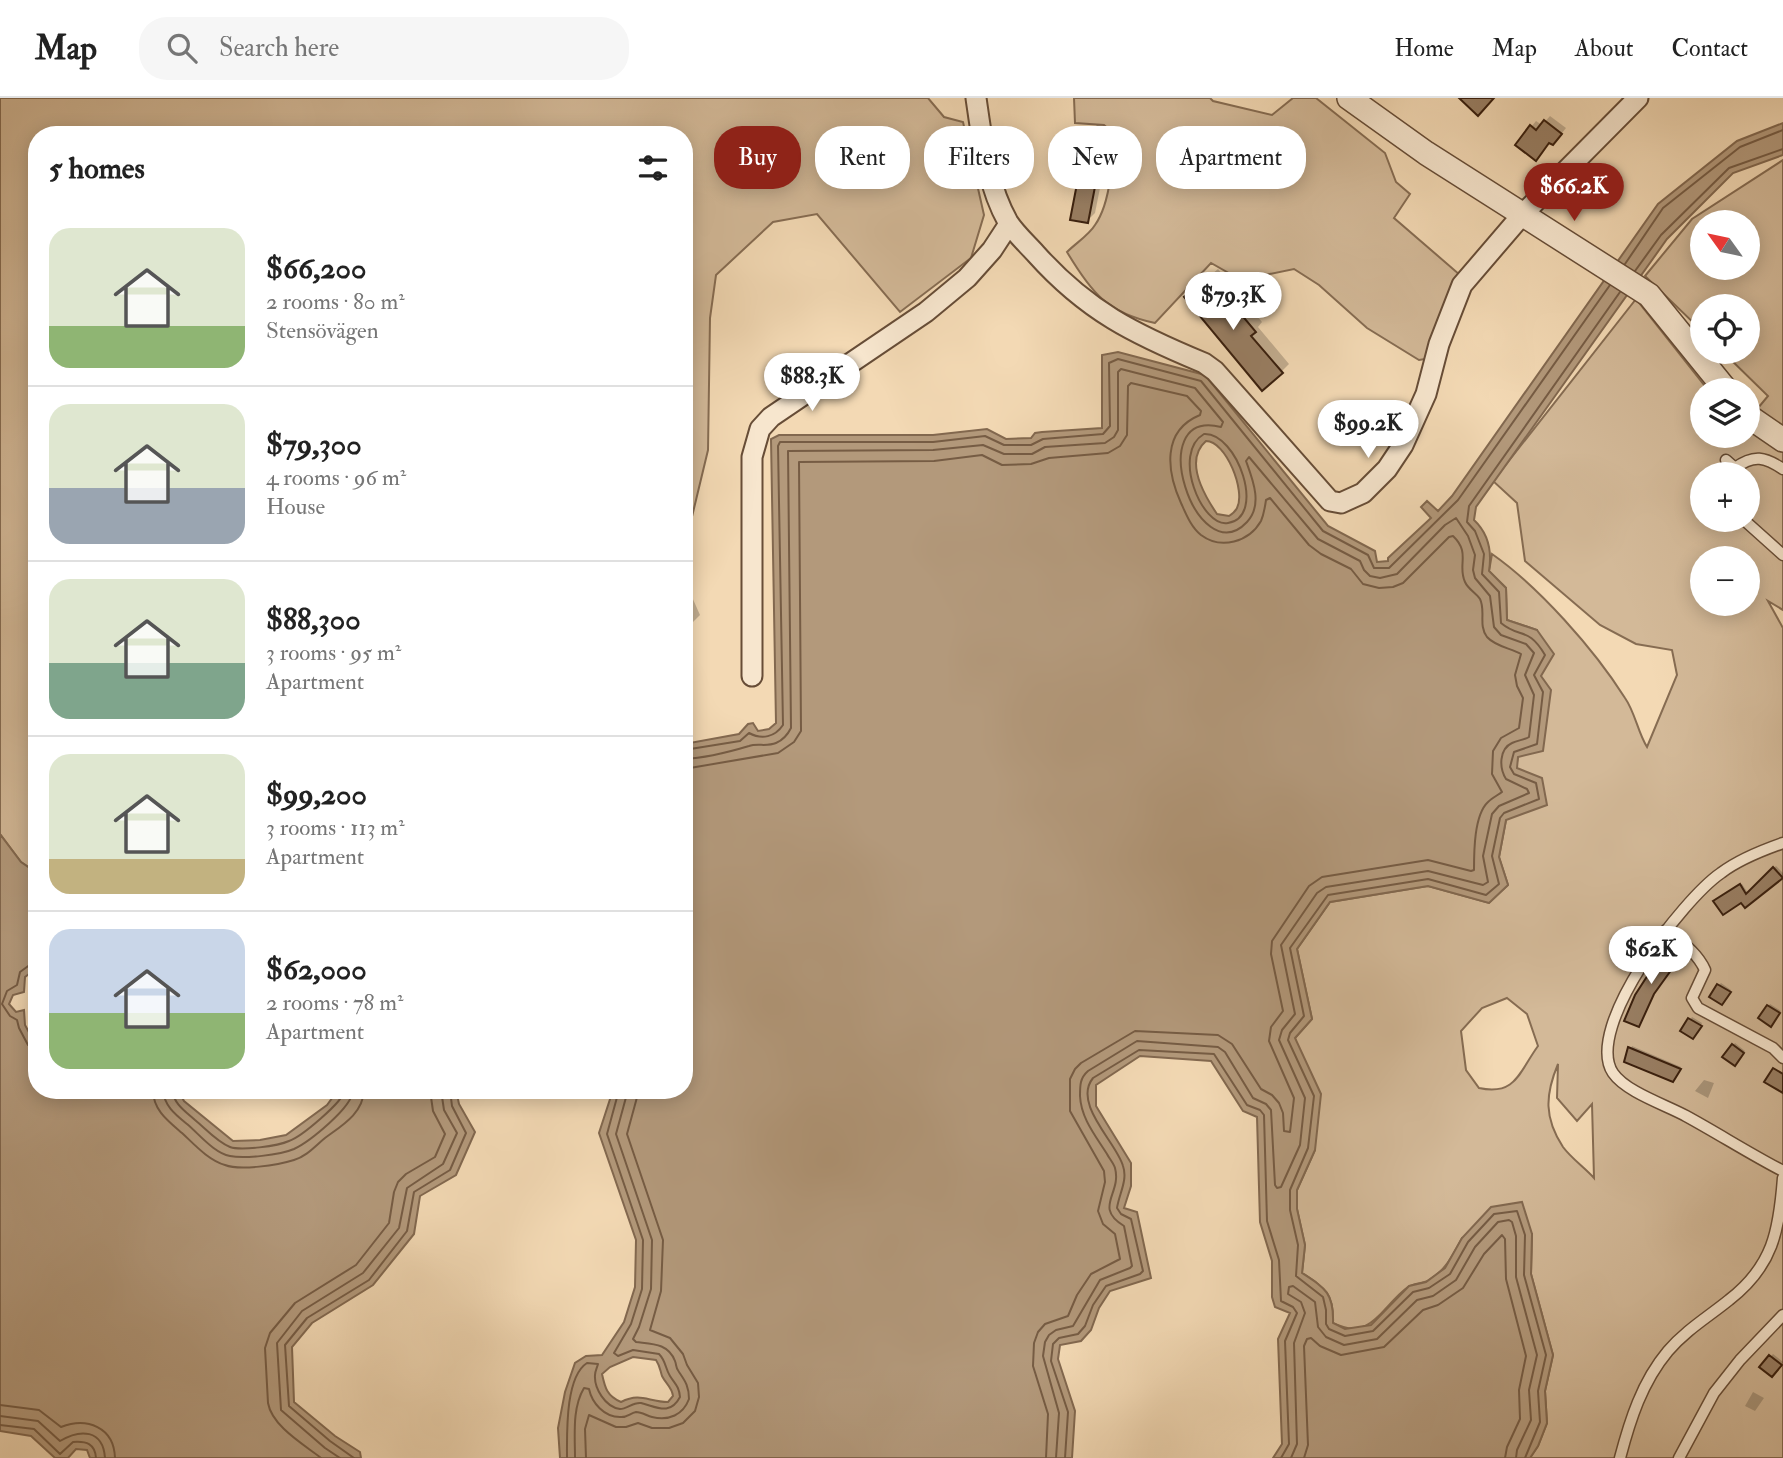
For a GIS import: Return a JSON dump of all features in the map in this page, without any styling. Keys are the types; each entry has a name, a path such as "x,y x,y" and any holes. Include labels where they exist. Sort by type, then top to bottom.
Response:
{"street":[{"path":"976,98 984,155 999,204 1009,223 1063,283 1136,334 1204,363 1215,371 1330,501 1341,503 1363,492 1387,469 1403,444 1426,394 1439,344 1453,302 1462,285 1522,215 1638,98"},
{"path":"1349,98 1426,153 1649,295 1716,378"},
{"path":"752,676 752,457 760,429 777,411 872,351 947,295 980,264 1009,223"},
{"path":"1760,424 1783,439"}],"lane":[{"path":"1744,462 1758,457 1770,460 1783,469"},
{"path":"1757,532 1783,555"},
{"path":"1783,843 1721,873 1666,930 1616,1012 1609,1032 1606,1055 1615,1077 1627,1086 1783,1171"},
{"path":"1666,930 1688,946 1701,960 1705,970 1692,998 1698,1008 1773,1048 1783,1058"},
{"path":"1620,1458 1645,1385 1666,1354 1686,1332 1755,1276 1772,1247 1781,1210 1783,1178"},
{"path":"1679,1458 1714,1393 1740,1360 1783,1315"}],"shaded area":[{"path":"0,98 928,98 944,117 963,122 964,126 924,126 924,189 978,189 984,215 971,258 900,312 817,214 773,222 716,275 710,318 708,450 693,512 693,126 28,126 28,867 21,862 0,834"},
{"path":"1074,98 1210,98 1272,115 1293,98 1316,98 1385,153 1396,182 1410,194 1394,218 1460,275 1431,358 1419,360 1367,328 1319,285 1294,269 1241,280 1211,263 1155,323 1138,319 1112,307 1084,279 1067,252 1095,225 1109,189 1142,189 1142,126 1075,123"},
{"path":"1783,160 1783,610 1768,601 1783,628 1783,1458 1530,1458 1547,1423 1545,1391 1553,1355 1531,1274 1532,1234 1462,1238 1440,1272 1426,1281 1408,1287 1375,1319 1358,1328 1346,1328 1333,1323 1330,1298 1317,1283 1302,1273 1305,1245 1297,1209 1297,1190 1315,1150 1295,1038 1312,1019 1297,949 1330,902 1428,886 1489,903 1508,885 1499,857 1518,757 1541,676 1537,630 1507,620 1506,588 1489,571 1492,554 1547,601 1598,659 1628,704 1647,747 1677,675 1672,650 1636,644 1600,625 1525,561 1517,503 1493,481 1636,299 1699,378 1690,378 1690,448 1760,448 1760,406 1768,396 1760,388 1760,378 1750,378 1735,364 1760,364 1760,294 1690,294 1690,319 1645,276 1690,221 1690,280 1760,280 1760,210 1706,210","holes":["1507,998 1527,1014 1538,1046 1515,1080 1509,1085 1491,1090 1479,1088 1466,1070 1461,1031 1482,1008","1558,1064 1557,1098 1577,1121 1592,1104 1594,1178 1566,1151 1552,1126 1548,1106"]}],"water":[{"path":"1783,123 1783,155 1733,173 1696,210 1690,210 1690,216 1667,239 1476,507 1474,520 1483,531 1488,544 1489,571 1506,588 1507,620 1537,630 1554,654 1541,676 1551,690 1543,751 1518,757 1517,768 1542,778 1547,805 1506,820 1499,857 1508,885 1489,903 1428,886 1330,902 1297,949 1312,1019 1295,1038 1321,1094 1315,1150 1297,1190 1297,1209 1305,1245 1302,1273 1317,1283 1330,1298 1333,1323 1345,1329 1371,1325 1409,1286 1426,1282 1445,1268 1462,1238 1491,1207 1522,1202 1532,1234 1531,1274 1553,1355 1545,1391 1547,1423 1530,1458 1273,1458 1282,1444 1278,1339 1290,1313 1275,1307 1272,1297 1272,1261 1260,1222 1257,1117 1243,1111 1211,1061 1140,1056 1096,1085 1096,1106 1131,1163 1131,1186 1124,1208 1137,1212 1151,1278 1110,1291 1099,1308 1091,1330 1081,1341 1060,1345 1058,1359 1075,1411 1072,1458 560,1458 558,1428 565,1392 575,1363 586,1356 602,1355 624,1322 635,1287 636,1240 599,1133 610,1099 693,1099 693,742 739,734 748,724 753,723 758,731 769,729 776,723 771,439 779,435 933,435 987,429 1006,439 1031,438 1035,433 1042,432 1102,428 1102,355 1118,352 1205,375 1328,526 1375,551 1377,562 1388,561 1388,558 1431,518 1421,507 1427,501 1438,511 1452,496 1658,204 1737,141","holes":["1206,441 1221,449 1232,468 1239,490 1236,509 1229,516 1217,514 1202,488 1196,467 1200,449","633,1357 656,1360 673,1396 668,1402 639,1398 621,1402 616,1400 606,1387 602,1374 610,1367"]},
{"path":"0,834 21,862 28,867 28,975 25,977 24,992 13,995 9,1004 16,1012 24,1010 28,1030 28,1099 183,1099 233,1141 286,1135 331,1099 458,1099 475,1132 456,1175 420,1196 414,1234 373,1285 312,1323 292,1347 294,1402 335,1436 360,1452 361,1458 90,1458 87,1450 76,1449 68,1458 55,1458 31,1436 0,1431"}],"building":[{"path":"1459,98 1494,98 1478,116"},
{"path":"1544,120 1562,134 1553,145 1549,143 1536,161 1515,145 1530,125 1536,130"},
{"path":"1076,189 1095,189 1088,223 1070,220"},
{"path":"1209,276 1256,332 1251,336 1283,373 1262,391 1184,297"},
{"path":"1773,867 1783,878 1745,908 1741,903 1723,915 1713,901 1740,884 1746,894"},
{"path":"1670,946 1682,955 1654,994 1639,1027 1624,1021 1635,995"},
{"path":"1717,984 1731,992 1722,1005 1709,997"},
{"path":"1767,1005 1780,1013 1771,1027 1758,1018"},
{"path":"1688,1018 1702,1026 1693,1039 1680,1031"},
{"path":"1732,1044 1744,1053 1735,1066 1722,1057"},
{"path":"1628,1047 1681,1069 1673,1082 1624,1062"},
{"path":"1773,1068 1783,1074 1783,1093 1764,1082"},
{"path":"1769,1355 1782,1365 1772,1377 1759,1367"}]}
